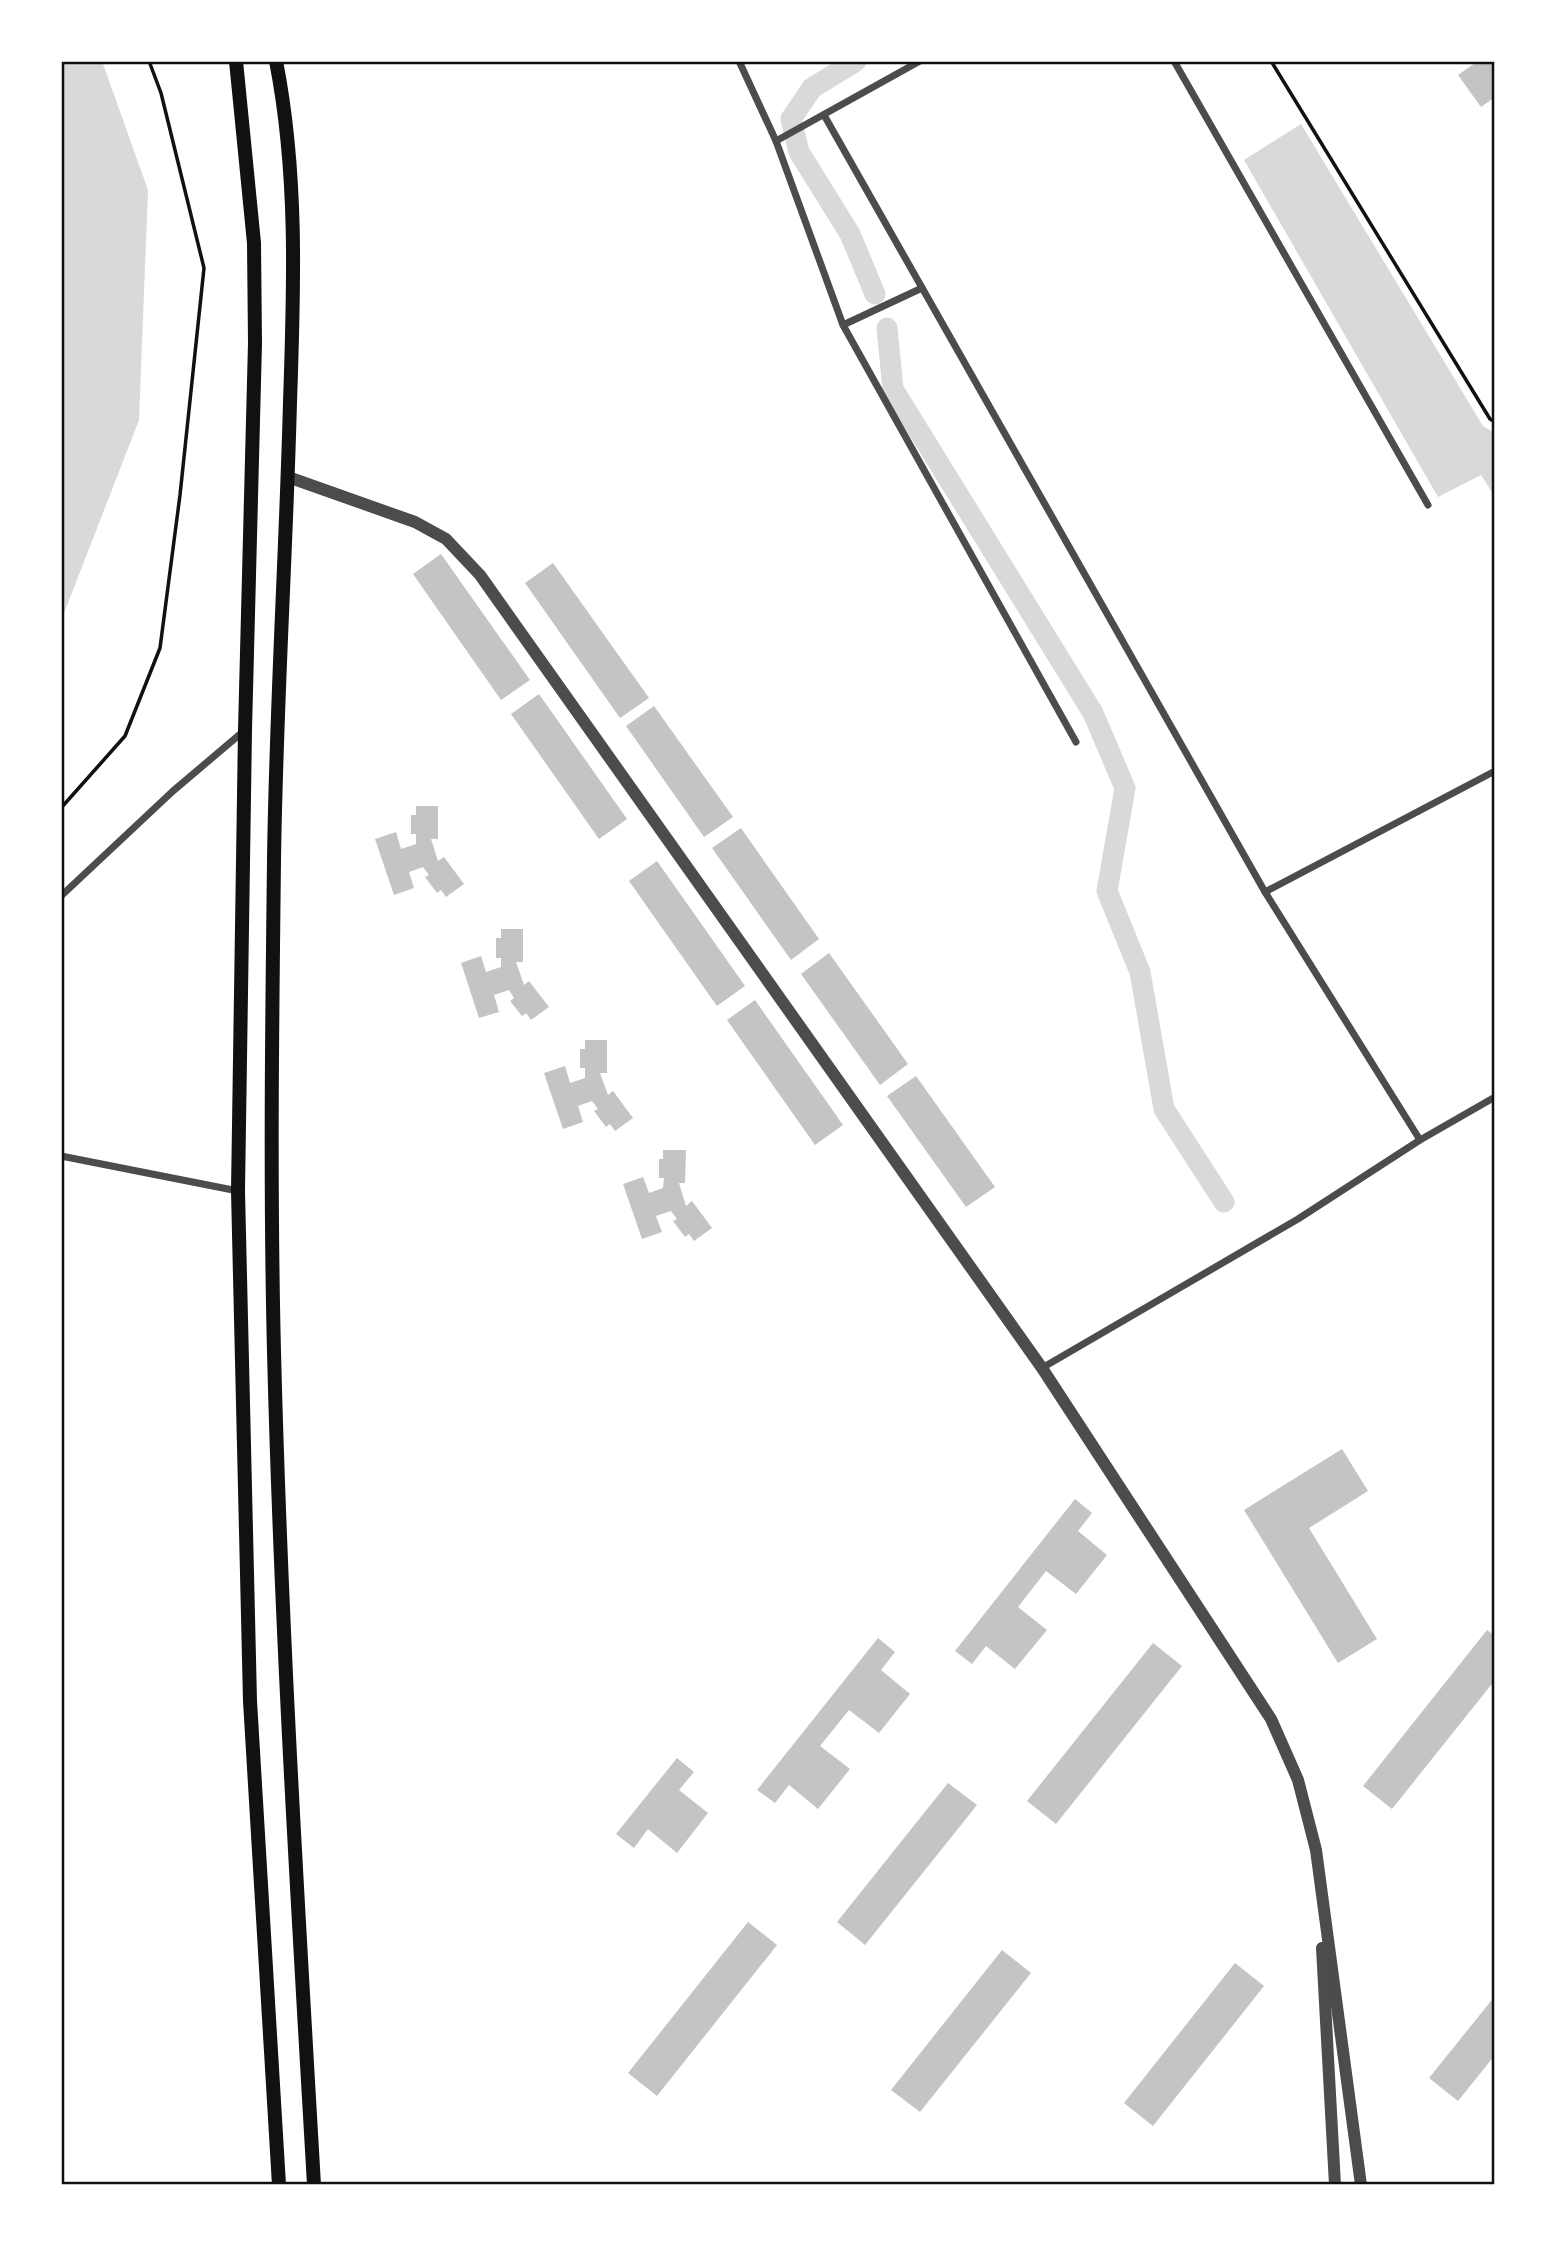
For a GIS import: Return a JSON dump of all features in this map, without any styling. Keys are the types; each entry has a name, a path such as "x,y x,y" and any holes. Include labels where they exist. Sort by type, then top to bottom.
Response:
{"main road":[{"path":"236,61 254,243 255,343 244,730 238,1191 250,1702 279,2185"},
{"path":"276,61 288,135 294,240 288,477 275,732 271,1133 274,1349 286,1703 314,2185"}],"street":[{"path":"739,61 776,141 843,325 1076,742"},
{"path":"776,141 919,61"},
{"path":"1174,61 1427,505"},
{"path":"824,115 1265,892 1420,1140"},
{"path":"843,325 922,288"},
{"path":"288,477 415,522 446,539 480,575 1042,1368 1271,1719 1298,1780 1316,1850 1361,2185"},
{"path":"61,896 173,791 244,730"},
{"path":"1265,892 1495,771"},
{"path":"1042,1368 1298,1219 1420,1140 1495,1097"},
{"path":"61,1156 238,1191"},
{"path":"1316,1850 1335,2185"}],"path":[{"path":"61,808 125,736 160,648 180,495 204,268 161,93 149,61"},
{"path":"1271,61 1490,419 1495,422"}],"shaded area":[{"path":"61,61 102,61 148,190 139,420 61,621"},
{"path":"1301,124 1483,426 1495,433 1495,497 1481,475 1438,497 1244,160"}],"building":[{"path":"1478,61 1495,61 1495,97 1481,107 1458,75"},
{"path":"441,554 530,680 501,700 413,574"},
{"path":"553,563 649,698 620,718 525,583"},
{"path":"539,694 627,819 599,839 511,714"},
{"path":"654,706 733,817 704,837 626,726"},
{"path":"416,806 438,806 438,839 431,839 438,861 444,857 464,884 446,897 441,890 437,893 425,877 429,875 423,867 409,872 414,888 394,895 375,839 396,832 401,849 416,844 416,834 411,834 411,815 416,815"},
{"path":"741,828 819,939 791,960 712,848"},
{"path":"657,861 745,986 717,1006 629,881"},
{"path":"501,929 523,929 523,962 516,962 524,985 529,981 549,1007 531,1020 526,1013 522,1016 510,1001 514,998 509,990 494,995 499,1012 479,1018 461,963 481,956 486,972 501,967 501,958 496,958 496,938 501,938"},
{"path":"829,953 908,1064 880,1085 801,974"},
{"path":"755,1000 843,1125 815,1145 727,1020"},
{"path":"585,1040 607,1040 607,1073 600,1073 608,1095 613,1091 633,1118 615,1131 610,1124 606,1127 594,1111 598,1109 592,1101 578,1106 583,1122 563,1129 544,1073 565,1066 570,1083 585,1078 585,1068 580,1068 580,1049 585,1049"},
{"path":"916,1076 995,1187 966,1207 887,1096"},
{"path":"663,1150 686,1150 685,1183 679,1183 686,1206 692,1201 712,1228 694,1241 689,1234 685,1237 673,1221 677,1219 671,1211 656,1216 662,1232 642,1239 623,1184 643,1177 649,1193 663,1188 664,1178 659,1178 659,1159 663,1159"},
{"path":"1342,1449 1368,1491 1309,1528 1377,1639 1338,1663 1244,1510"},
{"path":"1075,1499 1092,1513 1078,1531 1107,1555 1076,1594 1046,1571 1018,1607 1047,1630 1015,1669 986,1646 972,1664 955,1651"},
{"path":"1487,1630 1495,1636 1495,1680 1392,1809 1363,1786"},
{"path":"878,1638 895,1652 881,1670 910,1694 879,1733 849,1710 820,1746 850,1769 818,1809 789,1785 775,1803 757,1790"},
{"path":"1153,1643 1182,1666 1056,1824 1027,1801"},
{"path":"677,1758 694,1772 679,1790 708,1813 677,1853 648,1829 634,1848 616,1834"},
{"path":"948,1783 977,1805 865,1945 837,1922"},
{"path":"748,1922 777,1945 657,2096 628,2073"},
{"path":"1002,1950 1031,1973 920,2112 891,2090"},
{"path":"1235,1963 1264,1986 1153,2126 1124,2103"},
{"path":"1495,1996 1495,2055 1458,2101 1429,2078"}],"waterway":[{"path":"856,61 812,88 791,119 799,152 850,234 875,294"},
{"path":"887,328 893,389 1093,713 1125,788 1107,891 1140,972 1164,1109 1224,1202"}]}
